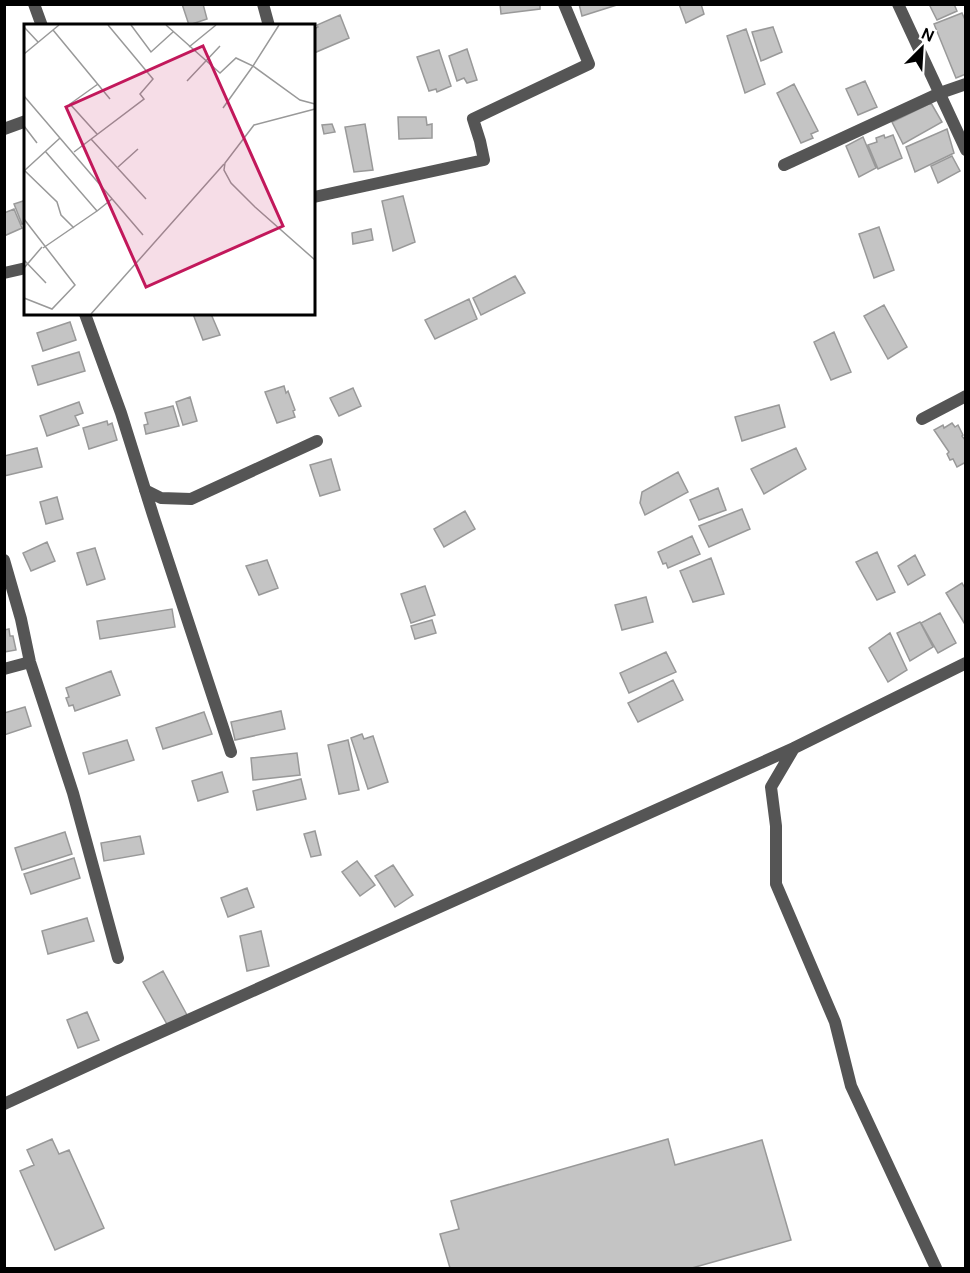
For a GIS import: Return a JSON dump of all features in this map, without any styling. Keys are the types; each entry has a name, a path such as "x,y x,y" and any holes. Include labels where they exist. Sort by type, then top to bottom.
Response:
{"street":[{"path":"34,4 41,24"},
{"path":"263,4 268,24"},
{"path":"315,197 484,160 473,119 589,64 564,4"},
{"path":"898,4 966,150"},
{"path":"783,165 940,93 966,84"},
{"path":"4,129 24,122"},
{"path":"4,273 24,268"},
{"path":"85,315 121,413 231,752"},
{"path":"922,419 966,396"},
{"path":"145,490 161,498 191,499 317,441"},
{"path":"4,560 21,619 30,662 72,793 118,958"},
{"path":"4,669 30,662"},
{"path":"4,1104 794,748 966,663"},
{"path":"794,748 771,787 776,826 776,884 835,1022 851,1086 936,1269"}],"building":[{"path":"182,4 203,4 207,19 189,24"},
{"path":"500,4 540,4 540,9 501,14"},
{"path":"579,4 620,4 582,16"},
{"path":"679,4 701,4 704,14 686,23"},
{"path":"929,4 954,4 957,11 937,20"},
{"path":"962,13 966,22 966,74 956,78 934,24"},
{"path":"340,15 349,38 315,53 317,25"},
{"path":"773,27 782,52 761,61 752,32"},
{"path":"746,29 765,84 745,93 727,36"},
{"path":"467,49 477,80 467,83 464,78 457,81 449,56"},
{"path":"439,50 451,86 437,92 436,89 429,91 417,57"},
{"path":"865,81 877,107 858,115 846,89"},
{"path":"794,84 818,131 811,134 813,138 801,143 777,93"},
{"path":"931,103 942,122 903,144 892,122"},
{"path":"398,117 426,117 427,125 432,124 432,138 399,139"},
{"path":"332,124 335,132 324,134 322,125"},
{"path":"365,124 373,170 354,172 345,127"},
{"path":"947,129 954,153 915,172 906,147"},
{"path":"884,135 885,138 893,135 902,158 878,169 868,145 877,142 876,138"},
{"path":"863,137 876,168 859,177 846,146"},
{"path":"952,156 960,171 938,183 931,166"},
{"path":"403,196 415,242 393,251 382,201"},
{"path":"24,201 24,224 22,224 14,204"},
{"path":"14,209 22,228 4,236 4,213"},
{"path":"879,227 894,270 874,278 859,234"},
{"path":"371,229 373,240 353,244 352,233"},
{"path":"515,276 525,293 481,315 473,298"},
{"path":"469,299 477,319 435,339 425,320"},
{"path":"884,305 907,347 888,359 864,316"},
{"path":"193,315 211,315 220,335 203,340"},
{"path":"70,322 76,340 43,351 37,333"},
{"path":"834,332 851,372 831,380 814,342"},
{"path":"79,352 85,371 38,385 32,366"},
{"path":"284,386 295,410 293,411 295,417 277,423 265,392"},
{"path":"353,388 361,406 339,416 330,398"},
{"path":"190,397 197,421 183,425 176,402"},
{"path":"79,402 83,413 75,416 79,425 47,436 40,416"},
{"path":"779,405 785,427 742,441 735,417"},
{"path":"173,406 179,426 146,434 144,425 148,424 145,413"},
{"path":"107,421 108,425 112,423 117,440 89,449 83,428"},
{"path":"952,423 955,427 958,425 966,441 966,462 957,467 953,459 950,460 947,454 949,452 934,430"},
{"path":"37,448 42,467 4,476 4,456"},
{"path":"796,448 806,469 764,494 751,469"},
{"path":"331,459 340,490 320,496 310,465"},
{"path":"678,472 688,492 645,515 640,503 642,492"},
{"path":"718,488 726,510 699,520 690,500"},
{"path":"57,497 63,519 46,524 40,502"},
{"path":"742,509 750,529 709,547 699,526"},
{"path":"465,511 475,529 444,547 434,529"},
{"path":"692,536 700,554 668,568 666,563 663,564 658,552"},
{"path":"47,542 55,561 31,571 23,553"},
{"path":"95,548 105,579 87,585 77,553"},
{"path":"877,552 895,592 877,600 856,562"},
{"path":"915,555 925,575 908,585 898,566"},
{"path":"711,558 724,594 693,602 680,571"},
{"path":"267,560 278,588 259,595 246,566"},
{"path":"962,583 966,590 966,626 946,593"},
{"path":"425,586 435,615 411,623 401,594"},
{"path":"646,597 653,622 622,630 615,605"},
{"path":"172,609 175,627 100,639 97,621"},
{"path":"940,613 956,643 938,653 921,623"},
{"path":"432,620 436,633 415,639 411,626"},
{"path":"920,622 933,647 910,661 897,633"},
{"path":"9,629 16,650 4,652 4,630"},
{"path":"890,633 907,670 888,682 869,648"},
{"path":"666,652 676,672 629,693 620,673"},
{"path":"111,671 120,695 75,711 73,705 69,706 66,688"},
{"path":"673,680 683,700 638,722 628,703"},
{"path":"25,707 31,726 4,735 4,713"},
{"path":"281,711 285,729 235,740 231,722"},
{"path":"204,712 212,734 163,749 156,728"},
{"path":"362,734 364,739 373,736 388,782 368,789 351,738"},
{"path":"127,740 134,760 89,774 83,753"},
{"path":"348,740 359,790 339,794 328,745"},
{"path":"297,753 300,775 253,780 251,758"},
{"path":"222,772 228,792 198,801 192,781"},
{"path":"301,779 306,799 257,810 253,791"},
{"path":"315,831 321,855 311,857 304,834"},
{"path":"65,832 72,854 22,870 15,848"},
{"path":"140,836 144,854 104,861 101,843"},
{"path":"74,858 80,878 31,894 24,874"},
{"path":"357,861 375,885 360,896 342,872"},
{"path":"393,865 413,895 395,907 375,876"},
{"path":"247,888 254,907 228,917 221,898"},
{"path":"87,918 94,941 48,954 42,931"},
{"path":"261,931 269,966 247,971 240,936"},
{"path":"163,971 187,1015 168,1026 143,982"},
{"path":"87,1012 99,1040 78,1048 67,1020"},
{"path":"52,1139 59,1154 69,1150 104,1228 55,1250 20,1171 34,1165 27,1150"},
{"path":"668,1139 675,1165 762,1140 791,1240 692,1268 450,1268 440,1234 459,1229 451,1201"}]}
